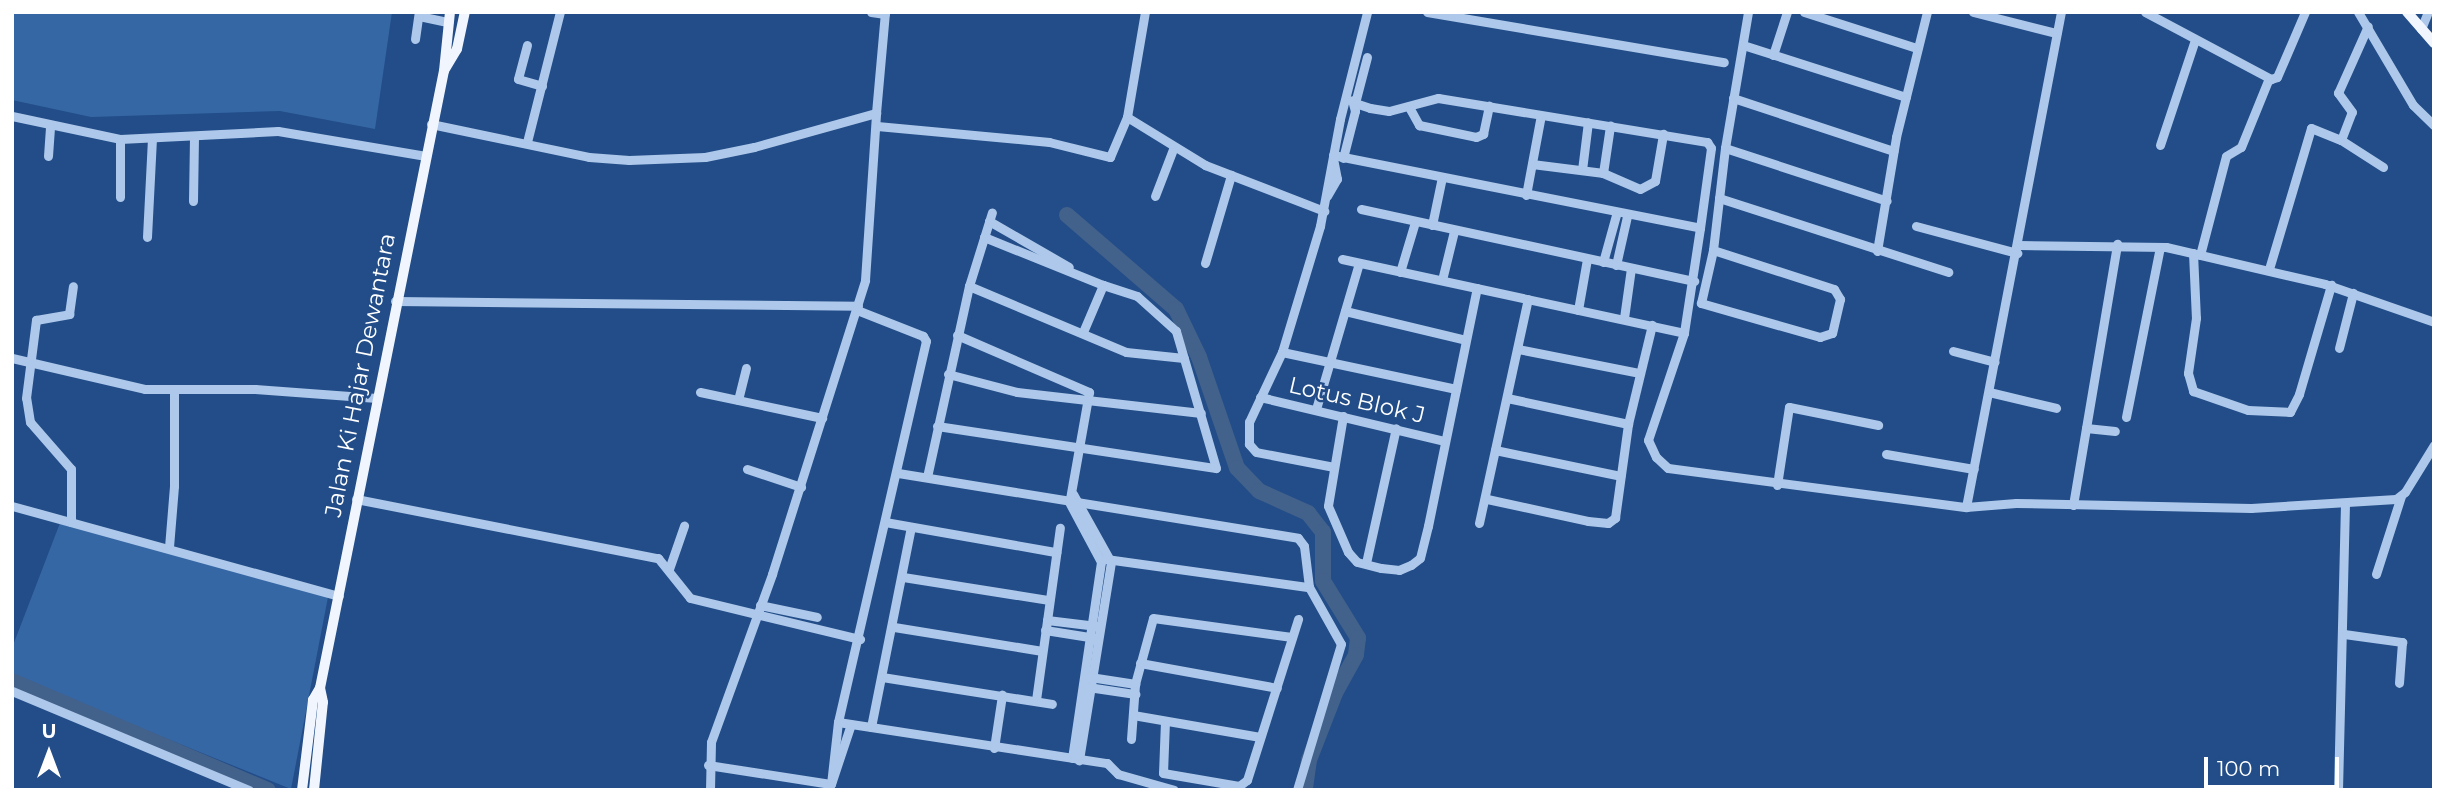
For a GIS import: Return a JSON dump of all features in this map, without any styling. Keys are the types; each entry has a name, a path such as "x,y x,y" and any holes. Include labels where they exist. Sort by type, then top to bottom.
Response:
{"main road":[{"name":"Jalan Ki Hajar Dewantara","path":"444,71 457,49 465,12"},
{"path":"2407,12 2434,43"},
{"name":"Jalan Ki Hajar Dewantara","path":"303,790 313,700 320,688 431,124 444,71 446,18"},
{"name":"Jalan Ki Hajar Dewantara","path":"314,790 323,702 320,688"}],"street":[{"path":"527,142 560,12"},
{"path":"710,790 708,765 711,742 759,609 857,308 866,256 885,13 871,12"},
{"path":"877,125 1049,142 1107,158 1127,117 1145,12"},
{"path":"1335,467 1256,452 1249,444 1249,422 1282,352 1326,197 1337,179 1333,155 1367,12"},
{"path":"1427,12 1724,62"},
{"path":"1713,250 1838,293 1832,333 1827,336 1771,326 1701,303 1713,250 1725,148 1748,12"},
{"path":"1773,55 1787,12"},
{"path":"1804,12 1917,48"},
{"path":"1877,251 1893,151 1927,12"},
{"path":"1973,12 2056,33"},
{"path":"1966,507 2018,249 2061,12"},
{"path":"2145,12 2269,78 2277,77 2305,12"},
{"path":"2358,12 2413,105 2434,125"},
{"path":"2421,29 2428,12"},
{"path":"415,39 422,16 446,18"},
{"path":"2342,140 2351,111 2338,93 2368,26"},
{"path":"2160,145 2195,40"},
{"path":"527,45 518,79 542,86"},
{"path":"1743,45 1906,97"},
{"path":"1343,158 1367,57"},
{"path":"2269,78 2241,147 2226,156 2196,254 2196,317 2188,373 2193,391 2248,410 2290,412 2300,394 2331,285"},
{"path":"1346,93 1355,103 1389,111 1438,98 1707,142 1711,148 1694,281 1684,333 1648,440 1656,457 1668,468 1697,475 1966,507 2073,505 2173,509 2345,504 2401,496"},
{"path":"1734,98 1893,151"},
{"path":"1409,107 1419,125 1481,137 1489,106"},
{"path":"431,124 589,156 678,159 754,147 803,131 876,114"},
{"path":"1526,195 1541,115"},
{"path":"12,116 50,127 120,139 296,132 426,156"},
{"path":"1127,117 1169,146 1231,175 1324,211"},
{"path":"1582,170 1588,122"},
{"path":"1604,173 1610,126"},
{"path":"48,156 50,127"},
{"path":"2269,269 2308,131 2316,128 2342,140 2383,167"},
{"path":"1532,164 1604,173 1629,187 1648,187 1656,181 1663,134"},
{"path":"193,201 194,137"},
{"path":"120,139 120,197"},
{"path":"147,237 152,139"},
{"path":"1155,196 1169,146"},
{"path":"1725,148 1887,201"},
{"path":"1333,155 1616,215 1700,228"},
{"path":"1205,263 1231,175"},
{"path":"1432,225 1441,177"},
{"path":"1719,198 1948,272"},
{"path":"1361,209 1454,232 1694,281"},
{"path":"1604,262 1616,215"},
{"path":"1616,265 1627,216"},
{"path":"927,477 969,286 991,217 1067,264 1074,273"},
{"path":"1400,272 1415,222"},
{"path":"1916,226 2018,249 2117,244 2160,247 2269,269 2331,285 2434,322"},
{"path":"1442,280 1454,232"},
{"path":"937,426 1081,450 1216,468 1175,331 1160,313 1138,296 1103,285 984,237"},
{"path":"2073,505 2117,244"},
{"path":"2126,417 2160,247"},
{"path":"1342,259 1684,333"},
{"path":"1578,310 1587,259"},
{"path":"1316,409 1359,263"},
{"path":"1624,318 1631,268"},
{"path":"1083,332 1103,285"},
{"path":"71,522 71,469 38,433 26,412 37,317 63,318 69,314 73,286"},
{"path":"969,286 1126,352 1184,358"},
{"path":"1343,416 1328,506 1348,552 1357,562 1399,570 1420,558 1477,288"},
{"path":"2339,348 2353,293"},
{"path":"1479,523 1487,499 1528,299"},
{"path":"396,301 857,308 926,338 860,639 838,722 831,784"},
{"path":"1345,311 1466,340"},
{"path":"1487,499 1608,523 1615,517 1628,424 1653,325"},
{"path":"957,335 1085,387 1090,400 1073,499 1105,559 1098,626 1076,759"},
{"path":"1518,349 1639,373"},
{"path":"1952,351 1995,362"},
{"path":"1282,352 1456,389"},
{"path":"12,358 106,382 174,389 377,398"},
{"path":"738,400 746,368"},
{"path":"948,374 1017,392 1201,413"},
{"path":"169,547 174,486 174,389"},
{"path":"700,392 822,418"},
{"path":"1989,392 2056,408"},
{"name":"Lotus Blok J","path":"1260,397 1445,441"},
{"path":"1507,398 1628,424"},
{"path":"1777,485 1789,407 1878,425"},
{"path":"1366,563 1396,428"},
{"path":"2085,428 2115,432"},
{"path":"2376,574 2401,496 2434,445"},
{"path":"1495,450 1620,476"},
{"path":"1886,454 1974,469"},
{"path":"747,469 800,487"},
{"path":"898,473 1291,535 1304,546 1309,587 1341,644 1297,790"},
{"path":"356,499 658,558 690,597 817,617"},
{"path":"2338,790 2344,634 2345,504"},
{"path":"12,506 169,547 339,596"},
{"path":"885,522 1056,552"},
{"path":"668,569 684,526"},
{"path":"871,727 894,627 911,527"},
{"path":"1036,700 1060,528"},
{"path":"1105,559 1309,587"},
{"path":"903,577 1049,600"},
{"path":"759,609 860,639"},
{"path":"1131,739 1135,689 1153,618 1292,637"},
{"path":"1165,721 1163,773 1239,788 1247,780 1298,619"},
{"path":"1046,625 1098,626"},
{"path":"1046,625 1096,638"},
{"path":"894,627 1042,651"},
{"path":"2344,634 2402,642 2399,683"},
{"path":"1140,663 1277,688"},
{"path":"882,677 1052,704"},
{"path":"1088,682 1135,689"},
{"path":"12,691 249,790"},
{"path":"994,748 1002,695"},
{"path":"1133,715 1259,737"},
{"path":"838,722 994,748 1107,763 1118,774 1174,790"},
{"path":"831,784 851,724"},
{"path":"708,765 831,784"}],"shaded area":[{"path":"12,12 392,12 375,129 280,111 91,117 12,100"},
{"path":"60,523 328,597 291,789 12,676 12,648"}],"waterway":[{"path":"1067,215 1176,309 1199,357 1237,468 1259,491 1308,513 1323,532 1323,581 1358,638 1356,655 1335,693 1309,760 1305,790"},
{"path":"12,681 268,790"}]}
